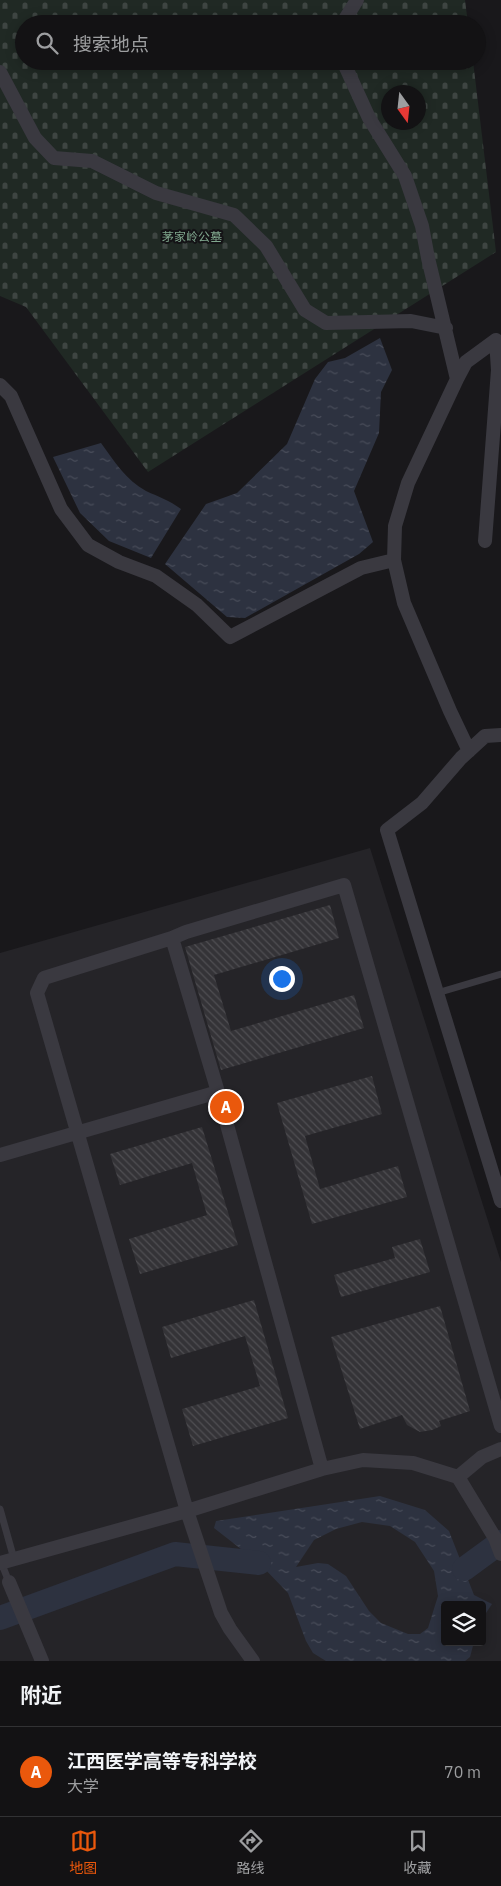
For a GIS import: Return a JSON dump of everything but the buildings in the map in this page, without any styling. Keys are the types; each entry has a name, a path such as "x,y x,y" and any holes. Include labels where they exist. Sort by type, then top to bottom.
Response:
{"street":[{"path":"348,15 357,0"},
{"path":"347,70 369,118 405,176 422,226 457,379"},
{"path":"0,72 35,138 54,158 92,161 156,193 234,216 266,246 305,310 326,324 411,321 446,328"},
{"path":"469,751 404,603 394,560 395,526 408,483 466,362 496,340 498,370 485,541"},
{"path":"0,385 11,396 61,508 88,545 119,562 156,576 197,605 230,637 361,568 394,560"},
{"path":"501,735 485,736 422,803 387,830 501,1201"},
{"path":"252,1661 221,1612 187,1511 37,993 44,978 186,932 344,885 501,1426"},
{"path":"172,938 218,1092 322,1469"},
{"path":"0,1155 218,1092"},
{"path":"458,1477 482,1457 501,1449"},
{"path":"5,1561 187,1511 322,1469 363,1460 413,1463 458,1477 495,1538 501,1554"},
{"path":"9,1582 42,1661"}],"lane":[{"path":"437,993 501,974"},
{"path":"0,1509 9,1582"}],"shaded area":[{"path":"370,848 501,1262 501,1661 0,1661 0,953"}],"green space":[{"name":"茅家岭公墓","path":"0,0 465,0 467,15 15,15 15,70 474,70 496,252 148,472 26,307 0,296"}],"water":[{"path":"380,338 392,370 381,392 379,433 354,491 373,542 359,554 245,618 227,617 165,564 206,504 237,493 287,444 315,379 328,362 345,358"},
{"path":"101,443 121,470 139,487 181,509 151,558 109,541 80,513 53,457"},
{"path":"380,1496 425,1510 449,1531 474,1595 486,1601 441,1601 441,1646 473,1646 470,1657 465,1661 326,1661 313,1653 306,1641 288,1593 259,1563 214,1528 216,1521","holes":["362,1522 390,1526 415,1542 434,1571 438,1596 428,1628 420,1634 408,1634 381,1623 369,1611 346,1576 328,1564 318,1563 296,1567 314,1540 336,1529"]},
{"path":"486,1601 492,1604 486,1613"}],"waterway":[{"path":"464,1569 501,1542"},
{"path":"0,1618 175,1554 259,1563"}],"place":[{"name":"江西医学高等专科学校","path":"226,1107"}]}
